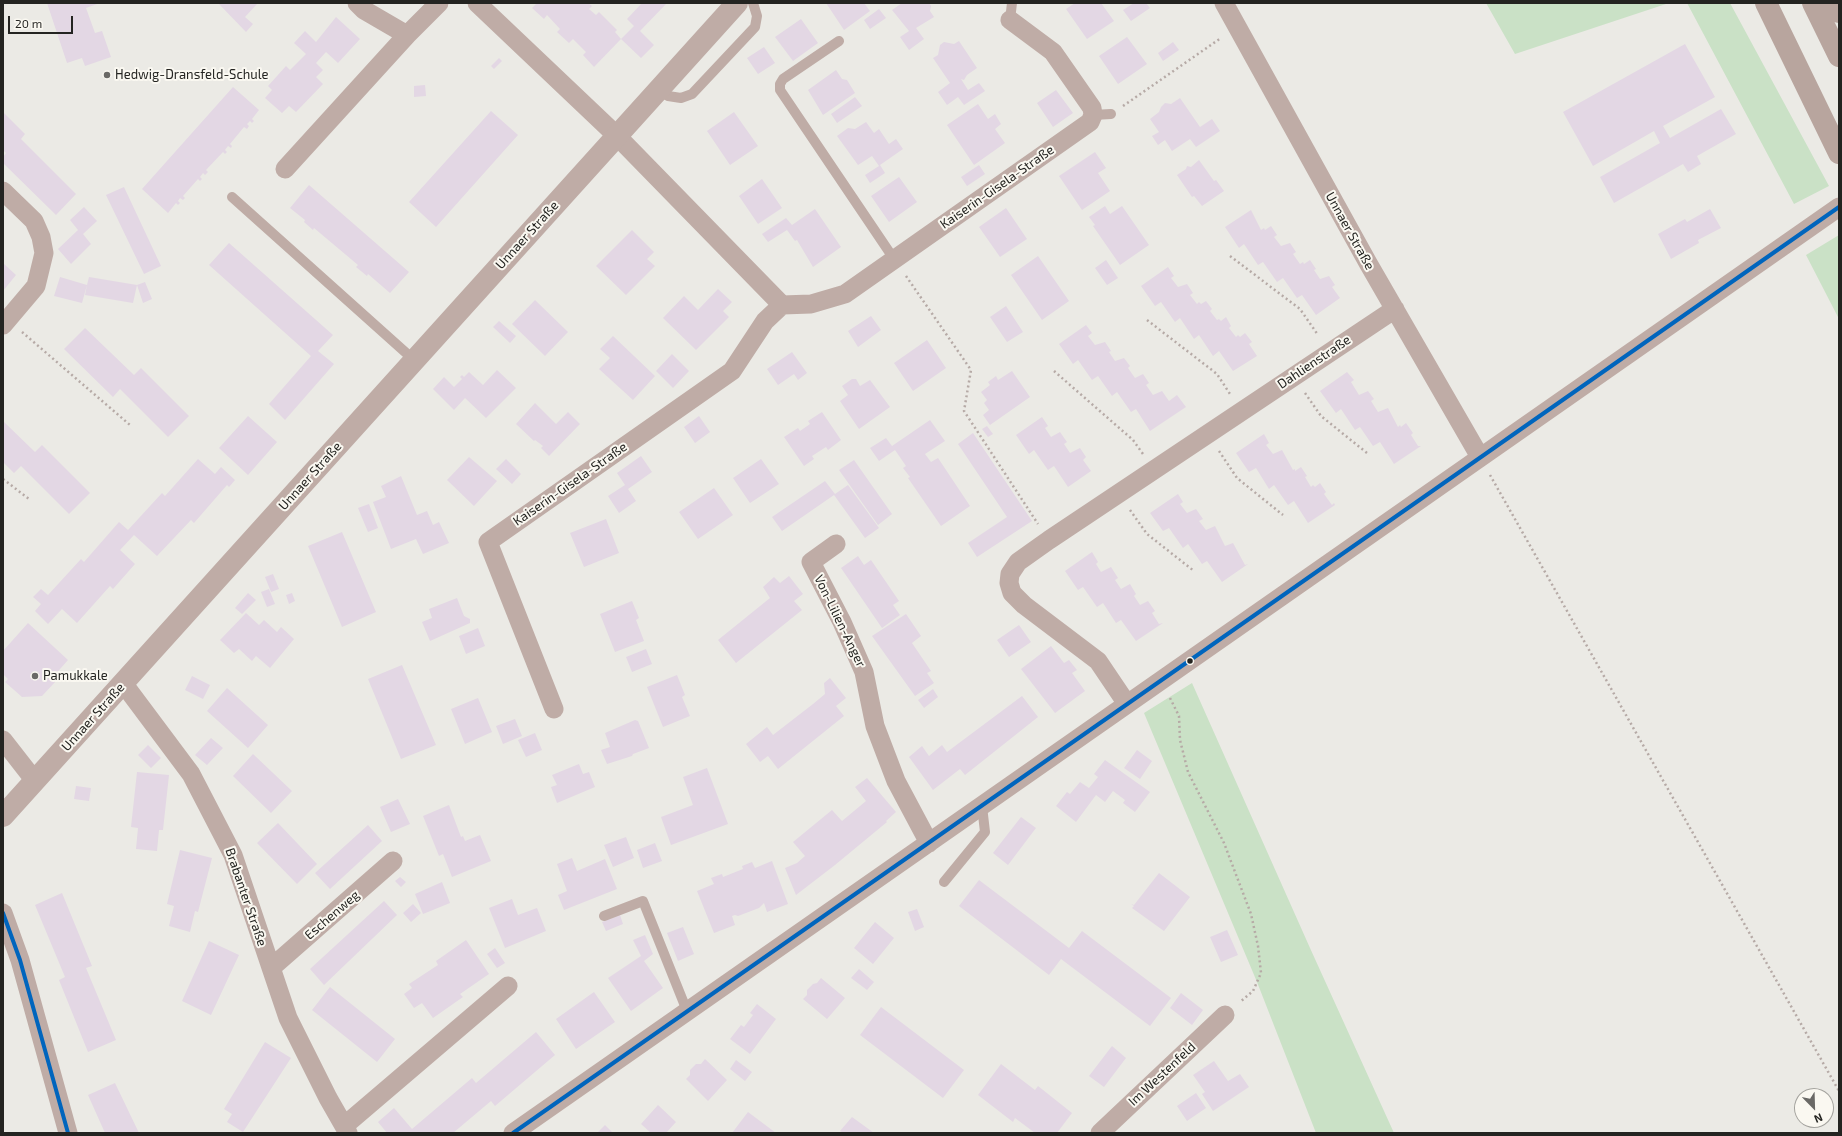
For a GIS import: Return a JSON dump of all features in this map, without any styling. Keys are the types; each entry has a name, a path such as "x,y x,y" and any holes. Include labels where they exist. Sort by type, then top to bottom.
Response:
{"highway":[{"path":"1766,3 1839,153"},
{"path":"1813,3 1839,56"},
{"path":"1835,3 1839,12"}],"street":[{"path":"357,3 364,10 407,35"},
{"path":"285,169 407,35 439,3"},
{"path":"477,3 616,135 782,305"},
{"name":"Unnaer Straße","path":"3,816 736,3"},
{"name":"Unnaer Straße","path":"1224,3 1395,309 1480,457"},
{"path":"1011,11 1054,52 1092,108 1102,115"},
{"name":"Kaiserin-Gisela-Straße","path":"554,708 488,542 732,371 765,322 782,305 811,304 845,294 1084,126 1102,115"},
{"path":"3,190 34,221 41,236 44,254 36,286 6,323"},
{"path":"513,1133 533,1127 687,1011 1839,207"},
{"name":"Dahlienstraße","path":"1127,704 1098,661 1024,605 1012,593 1009,583 1010,574 1018,562 1395,309"},
{"name":"Von-Lilien-Anger","path":"836,544 811,562 842,622 864,672 875,726 896,781 929,843"},
{"name":"Brabanter Straße","path":"123,683 191,774 233,855 288,1018 346,1129 508,986"},
{"path":"3,740 35,781"},
{"name":"Eschenweg","path":"271,968 393,861"},
{"path":"3,912 20,960 68,1133"},
{"name":"Im Westenfeld","path":"1100,1133 1225,1015"}],"lane":[{"path":"658,90 668,96 681,98 692,94 755,27 757,16 753,3"},
{"path":"839,40 783,79 780,84 780,90 894,259"},
{"path":"232,197 414,360"},
{"path":"944,882 985,832 982,806"},
{"path":"604,916 643,901 687,1011"}],"path":[{"path":"1102,115 1237,27"},
{"path":"1230,256 1300,309 1329,352"},
{"path":"894,259 971,370 964,411 1049,540"},
{"path":"1147,320 1217,374 1241,412"},
{"path":"6,323 130,425"},
{"path":"1054,371 1133,440 1154,470"},
{"path":"1294,376 1321,416 1367,453"},
{"path":"1207,434 1237,478 1283,515"},
{"path":"1480,457 1839,1091"},
{"path":"3,479 29,499"},
{"path":"1118,494 1147,534 1194,572"},
{"path":"1162,680 1179,716 1180,740 1188,772 1224,843 1236,872 1251,914 1258,946 1261,973 1253,991 1225,1015"}],"green space":[{"path":"1486,3 1669,3 1515,54"},
{"path":"1687,3 1730,3 1829,186 1794,204"},
{"path":"1839,235 1839,319 1806,255"},
{"path":"1192,683 1394,1133 1316,1133 1257,982 1144,713"}],"building":[{"path":"47,3 100,3 86,8 95,33 102,31 111,57 85,66 82,58 67,63"},
{"path":"218,3 258,3 245,17 253,24 246,32"},
{"path":"534,3 588,3 592,6 589,9 596,15 599,12 617,30 615,32 621,39 594,67 583,55 586,52 573,39 569,43 557,32 560,29 547,15 544,19 532,8 536,4"},
{"path":"642,3 667,3 640,31 654,45 641,58 621,39 634,26 627,19"},
{"path":"826,3 864,3 870,11 844,30"},
{"path":"902,3 929,3 931,6 930,11 934,17 916,28 924,39 909,50 900,37 909,31 892,10"},
{"path":"1075,3 1101,3 1114,21 1087,39 1066,9"},
{"path":"1134,3 1146,3 1150,8 1131,21 1123,10"},
{"path":"879,9 886,18 870,29 864,20"},
{"path":"336,17 360,39 338,63 326,52 316,63 323,70 316,77 323,84 296,112 289,106 282,113 265,98 272,90 268,86 286,66 290,70 306,54 294,43 305,31 316,42"},
{"path":"801,19 818,43 793,61 775,37"},
{"path":"1127,37 1147,64 1118,84 1099,56"},
{"path":"959,41 977,68 967,75 964,80 961,79 968,90 979,83 985,91 964,105 958,97 947,105 938,92 950,83 933,58 938,55 940,45 944,42 954,44"},
{"path":"1173,42 1179,50 1163,61 1158,53"},
{"path":"1685,44 1715,97 1663,126 1670,138 1721,109 1736,134 1697,156 1701,164 1688,172 1683,164 1614,203 1600,177 1660,143 1654,131 1593,166 1563,112"},
{"path":"764,47 775,63 758,74 747,58"},
{"path":"499,58 502,61 494,69 491,66"},
{"path":"836,70 842,79 847,80 855,93 823,115 808,90"},
{"path":"425,85 426,96 414,97 414,86"},
{"path":"233,87 259,110 252,119 254,121 252,123 250,121 247,124 249,126 247,129 244,127 230,144 232,146 231,148 228,146 225,150 227,152 225,154 223,152 206,170 208,172 205,175 203,173 200,177 202,179 200,181 198,179 183,196 185,198 183,200 180,198 178,201 180,203 178,205 176,203 168,213 142,189"},
{"path":"1056,90 1073,113 1053,127 1037,103"},
{"path":"855,97 862,106 837,123 831,114"},
{"path":"1180,98 1200,127 1212,119 1220,131 1196,147 1190,139 1172,151 1165,140 1158,145 1152,136 1159,132 1150,119 1159,112 1165,103 1171,104"},
{"path":"978,104 988,119 995,114 1001,124 995,129 1005,143 974,165 947,125"},
{"path":"491,111 518,135 436,227 409,202"},
{"path":"3,112 25,134 21,139 76,194 56,215 3,163 3,157 6,153 3,150"},
{"path":"734,112 758,146 730,165 707,131"},
{"path":"866,122 874,133 879,129 889,144 896,139 903,149 880,165 885,173 870,183 865,175 879,166 872,156 858,165 837,136 848,128 855,129"},
{"path":"1095,152 1106,168 1098,173 1110,191 1082,210 1059,176"},
{"path":"1199,160 1214,181 1216,180 1224,191 1202,206 1194,196 1192,197 1177,175 1186,169 1187,166 1191,167"},
{"path":"979,165 985,174 967,186 961,177"},
{"path":"899,177 917,202 889,222 871,196"},
{"path":"762,179 782,208 758,224 739,196"},
{"path":"309,185 409,272 390,293 368,274 367,276 356,267 358,265 314,228 313,230 304,222 305,220 290,208"},
{"path":"124,187 161,266 144,274 106,195"},
{"path":"1105,206 1110,214 1122,206 1149,245 1120,265 1093,226 1095,225 1089,217"},
{"path":"84,207 97,221 83,234 91,244 71,264 58,249 78,230 70,220"},
{"path":"1006,208 1027,239 1000,257 979,227"},
{"path":"815,209 841,247 813,267 797,240 795,241 787,230 768,242 762,234 786,218 792,225"},
{"path":"1710,209 1721,228 1698,240 1699,243 1671,259 1658,234 1685,219 1687,222"},
{"path":"1251,210 1261,230 1264,228 1265,230 1271,226 1277,235 1274,237 1281,246 1290,243 1296,252 1293,254 1300,264 1303,262 1304,264 1310,260 1320,279 1329,276 1335,285 1332,287 1340,298 1316,315 1302,295 1297,298 1283,278 1277,282 1263,262 1258,265 1244,244 1239,248 1225,227"},
{"path":"632,230 654,252 647,259 655,266 626,295 596,266"},
{"path":"229,243 333,335 318,351 334,364 285,420 269,404 311,356 209,265"},
{"path":"1038,256 1069,301 1042,320 1011,275"},
{"path":"1106,260 1118,278 1107,285 1095,268"},
{"path":"3,263 16,275 3,291"},
{"path":"1168,267 1174,276 1171,278 1178,287 1187,284 1193,293 1190,295 1197,304 1199,302 1201,304 1206,301 1212,309 1210,311 1217,320 1219,319 1221,321 1226,317 1231,326 1229,328 1236,337 1238,335 1240,337 1245,333 1252,342 1249,344 1257,356 1233,371 1219,351 1213,356 1199,335 1194,339 1180,318 1175,322 1161,302 1155,306 1141,286"},
{"path":"60,277 87,285 82,303 54,296"},
{"path":"89,277 137,285 133,303 85,295"},
{"path":"145,282 152,299 143,303 137,285"},
{"path":"718,289 732,302 723,311 729,317 696,350 663,318 684,296 698,310"},
{"path":"535,300 568,332 545,356 512,324"},
{"path":"1006,306 1023,332 1007,342 990,317"},
{"path":"871,316 881,330 858,347 848,331"},
{"path":"499,321 516,336 510,343 493,327"},
{"path":"1086,325 1092,333 1088,336 1095,345 1105,342 1115,361 1124,358 1130,366 1128,368 1135,378 1143,374 1149,383 1146,385 1153,395 1162,391 1169,401 1177,395 1186,407 1150,431 1136,409 1131,412 1117,392 1112,396 1098,376 1092,380 1078,360 1073,364 1059,344"},
{"path":"85,328 134,375 141,368 189,416 168,437 120,389 113,397 64,349"},
{"path":"613,336 655,376 633,400 599,369 610,358 600,349"},
{"path":"927,340 946,368 913,391 894,363"},
{"path":"792,352 807,373 798,380 794,374 778,385 767,369"},
{"path":"672,354 689,371 673,388 656,371"},
{"path":"497,370 516,388 486,418 465,398 454,410 433,389 444,377 454,387 462,379 460,377 462,375 464,377 469,372 483,385"},
{"path":"1012,371 1030,397 990,425 983,415 989,410 984,403 987,400 981,392 990,385 988,382 996,376 998,380"},
{"path":"1347,372 1354,380 1351,382 1359,395 1368,391 1374,399 1371,401 1378,412 1388,408 1398,427 1400,425 1401,427 1406,423 1413,433 1411,435 1418,446 1421,446 1394,464 1380,442 1373,446 1360,427 1355,430 1341,409 1336,413 1320,391"},
{"path":"852,379 856,379 860,386 870,380 890,407 859,429 840,401 848,395 842,386"},
{"path":"535,403 556,424 568,412 580,424 549,456 541,448 543,446 535,440 534,441 516,424"},
{"path":"822,412 841,440 828,450 826,447 812,456 814,459 804,466 784,437 798,428 800,431 810,424 808,421"},
{"path":"248,416 277,442 248,475 219,448"},
{"path":"699,416 710,432 695,443 684,427"},
{"path":"1042,417 1048,426 1045,428 1051,437 1060,432 1067,442 1064,444 1070,453 1080,448 1086,457 1083,460 1091,471 1068,487 1054,466 1048,470 1034,450 1029,454 1016,435"},
{"path":"930,420 945,441 925,454 931,462 938,458 970,506 941,526 908,478 910,477 903,468 906,466 895,450 879,461 870,448 886,438 892,446"},
{"path":"3,421 35,452 42,445 90,493 69,514 21,466 14,473 3,462"},
{"path":"987,426 993,434 988,437 982,429"},
{"path":"973,433 1032,521 977,557 968,543 1007,517 958,444"},
{"path":"1264,434 1269,443 1266,445 1273,454 1282,450 1293,470 1295,469 1295,471 1301,467 1307,476 1305,477 1311,487 1313,485 1315,487 1320,483 1326,492 1324,494 1332,505 1334,503 1335,505 1308,523 1294,501 1288,505 1274,485 1269,489 1256,468 1249,472 1236,453"},
{"path":"641,456 652,472 628,489 636,501 619,513 608,496 625,485 617,473"},
{"path":"469,457 497,481 474,506 447,480"},
{"path":"198,459 215,474 221,467 235,480 229,487 227,485 194,523 191,520 157,556 134,535 120,550 135,564 113,589 110,586 77,623 62,609 48,624 35,611 41,604 33,597 41,589 48,595 81,559 84,562 119,522 128,530 162,493 165,496"},
{"path":"506,459 521,474 512,484 496,469"},
{"path":"761,459 779,484 750,503 733,478"},
{"path":"854,460 892,514 878,525 839,470"},
{"path":"401,476 417,515 427,511 433,525 439,522 449,543 423,554 416,539 391,549 373,502 386,497 381,486"},
{"path":"825,481 835,494 848,485 879,528 865,538 834,495 782,531 772,517"},
{"path":"714,488 733,515 698,539 679,512"},
{"path":"1178,494 1183,502 1180,504 1187,513 1196,509 1203,519 1199,521 1206,530 1215,526 1225,546 1233,543 1245,565 1248,564 1222,582 1207,561 1202,564 1188,544 1183,548 1169,528 1163,531 1150,513"},
{"path":"369,504 378,528 368,532 358,508"},
{"path":"606,519 619,553 584,567 570,533"},
{"path":"342,532 376,612 342,627 308,546"},
{"path":"1092,552 1098,562 1096,564 1101,572 1111,567 1118,578 1115,580 1121,589 1130,584 1136,594 1134,596 1140,605 1148,601 1155,611 1152,613 1159,624 1163,623 1136,641 1121,620 1116,623 1103,603 1097,607 1083,587 1078,590 1065,571"},
{"path":"858,556 864,565 871,560 899,601 893,605 900,615 882,628 841,568"},
{"path":"273,574 279,589 271,592 265,577"},
{"path":"789,576 803,594 794,601 802,610 736,663 718,640 770,598 763,587 774,577 780,583"},
{"path":"269,589 275,604 267,607 261,592"},
{"path":"248,593 256,600 242,614 235,608"},
{"path":"292,593 295,601 289,604 286,595"},
{"path":"457,598 464,616 470,619 470,623 430,641 422,622 432,618 429,609"},
{"path":"632,601 639,618 636,620 644,641 615,652 600,614"},
{"path":"246,613 259,625 264,620 277,632 281,627 294,639 270,668 256,656 252,661 239,649 234,653 220,640"},
{"path":"906,614 921,636 912,643 931,671 927,673 934,683 915,696 872,636"},
{"path":"28,623 68,660 53,677 57,680 42,696 22,697 5,682 8,679 3,674 3,651"},
{"path":"1019,625 1031,642 1009,657 997,640"},
{"path":"478,628 485,646 466,654 459,636"},
{"path":"1051,646 1064,663 1069,660 1077,670 1072,673 1085,691 1055,713 1021,669"},
{"path":"646,649 652,664 632,672 626,657"},
{"path":"402,665 436,745 401,759 368,679"},
{"path":"677,675 685,695 682,697 690,716 663,727 647,687"},
{"path":"192,676 210,685 203,699 185,690"},
{"path":"830,678 846,698 836,706 844,716 778,769 768,756 760,762 746,744 767,727 773,735 813,704 825,694 824,683"},
{"path":"227,688 268,725 248,748 207,711"},
{"path":"933,689 938,697 924,708 918,700"},
{"path":"1022,696 1038,717 965,775 960,769 933,790 909,757 922,746 929,756 942,745 947,752"},
{"path":"478,698 492,732 465,744 451,709"},
{"path":"515,719 522,736 503,744 496,726"},
{"path":"635,720 638,721 649,748 633,754 632,756 607,764 601,750 610,747 605,733"},
{"path":"535,733 542,750 526,757 518,740"},
{"path":"211,738 223,748 207,765 195,755"},
{"path":"148,745 161,758 151,768 138,755"},
{"path":"1137,750 1152,761 1140,779 1124,768"},
{"path":"253,754 292,791 271,813 233,776"},
{"path":"1105,760 1150,792 1135,812 1123,803 1125,800 1113,791 1105,802 1096,795 1076,822 1056,806 1067,792 1070,794 1080,782 1089,788 1098,777 1094,774"},
{"path":"579,764 583,774 589,772 595,787 557,803 551,787 557,785 552,775"},
{"path":"707,768 728,824 671,845 661,817 693,805 683,777"},
{"path":"137,772 169,775 163,830 159,830 157,851 136,849 138,828 131,827"},
{"path":"867,778 896,812 886,821 887,822 796,895 785,868 797,863 805,856 793,842 832,810 842,821 866,801 855,787"},
{"path":"76,786 91,788 89,801 74,799"},
{"path":"398,799 410,824 391,832 380,807"},
{"path":"449,805 461,837 463,836 465,841 480,835 491,861 452,877 443,854 439,856 423,816"},
{"path":"1021,817 1036,828 1008,865 993,853"},
{"path":"278,823 317,864 297,884 257,843"},
{"path":"368,825 382,841 330,889 315,873"},
{"path":"626,837 634,858 613,867 604,845"},
{"path":"655,843 662,861 643,868 637,850"},
{"path":"180,850 212,858 198,912 195,911 190,932 169,926 174,906 167,904"},
{"path":"572,858 577,871 605,859 617,889 564,910 558,895 567,891 557,864"},
{"path":"772,861 788,904 767,912 764,903 759,908 738,916 732,916 735,925 714,933 697,891 714,884 711,878 722,874 723,877 743,869 742,866 752,862 755,868"},
{"path":"1159,873 1190,897 1164,931 1132,908 1134,906 1131,904 1134,905"},
{"path":"400,877 406,882 401,887 395,881"},
{"path":"979,880 1069,948 1082,931 1171,998 1150,1026 1061,959 1049,975 959,906"},
{"path":"442,882 450,903 423,914 415,894"},
{"path":"62,893 92,966 86,968 116,1040 88,1052 59,980 65,977 35,905"},
{"path":"512,899 518,915 537,908 546,931 505,948 489,908"},
{"path":"384,901 397,915 324,985 310,969"},
{"path":"413,904 421,913 411,922 403,913"},
{"path":"917,909 924,927 915,931 908,912"},
{"path":"620,915 623,924 606,931 602,922"},
{"path":"875,922 894,938 873,964 854,948"},
{"path":"683,927 694,954 678,961 667,933"},
{"path":"1227,930 1238,955 1221,962 1210,937"},
{"path":"645,935 653,954 644,961 663,988 631,1011 608,978 641,956 633,940"},
{"path":"466,940 489,974 460,994 463,997 433,1018 422,1003 414,1008 404,994 412,988 409,984 438,965 436,961"},
{"path":"209,941 239,955 211,1015 182,1001"},
{"path":"495,948 505,963 497,968 487,954"},
{"path":"859,969 874,982 867,990 851,978"},
{"path":"821,978 845,998 827,1019 803,999 807,995 807,990"},
{"path":"330,987 395,1039 377,1062 312,1010"},
{"path":"594,992 615,1022 576,1049 556,1019"},
{"path":"1181,993 1203,1010 1192,1025 1170,1008"},
{"path":"757,1004 776,1019 750,1054 730,1039 741,1025 744,1027 753,1015 750,1013"},
{"path":"881,1007 964,1070 943,1098 860,1035"},
{"path":"536,1032 555,1055 495,1106 491,1101 453,1133 387,1133 378,1122 394,1108 412,1129 472,1078 476,1083"},
{"path":"265,1042 291,1058 243,1132 227,1122 232,1114 224,1109"},
{"path":"1112,1046 1126,1058 1104,1087 1089,1076"},
{"path":"705,1059 727,1080 708,1101 686,1079 690,1075 690,1070 696,1064 701,1064"},
{"path":"736,1060 752,1072 745,1081 730,1069"},
{"path":"1214,1061 1228,1081 1240,1074 1249,1087 1213,1111 1202,1094 1205,1092 1193,1075"},
{"path":"1001,1064 1035,1090 1038,1086 1072,1113 1057,1133 1035,1133 1015,1118 1013,1122 978,1095"},
{"path":"115,1083 139,1133 105,1133 88,1095"},
{"path":"1196,1093 1206,1108 1187,1121 1177,1106"},
{"path":"658,1105 676,1122 666,1133 651,1133 641,1124"},
{"path":"748,1112 776,1133 732,1133"},
{"path":"852,1117 874,1133 843,1133 840,1131"},
{"path":"605,1125 613,1133 597,1133"}],"transit line":[{"path":"513,1133 1839,207"},
{"path":"3,913 20,960 68,1133"}],"place":[{"name":"Hedwig-Dransfeld-Schule","path":"107,75"},
{"name":"Pamukkale","path":"35,676"}]}
